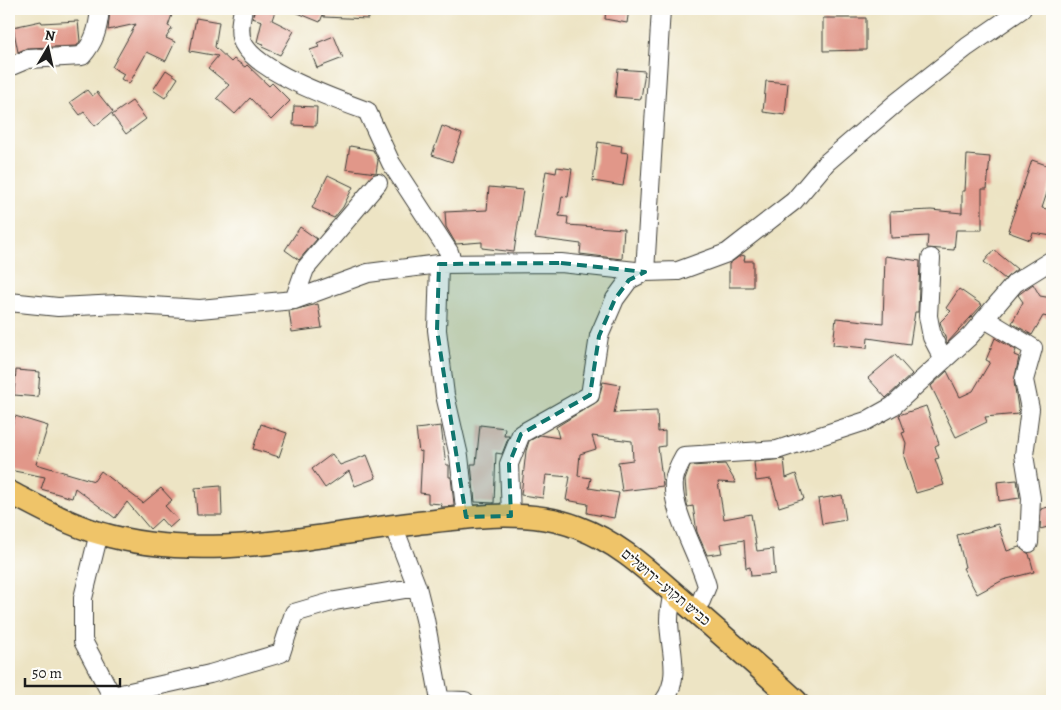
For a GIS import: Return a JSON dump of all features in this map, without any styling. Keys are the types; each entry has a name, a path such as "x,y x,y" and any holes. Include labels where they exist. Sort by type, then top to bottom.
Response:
{"main road":[{"name":"כביש תקוע–ירושלים","path":"9,492 47,512 99,533 165,546 243,545 466,517 511,516 558,522 601,537 633,557 796,701"}],"street":[{"path":"9,67 28,59 82,56 92,46 98,32 100,9"},
{"path":"243,9 240,30 243,43 255,57 309,90 367,110 391,163 449,252 437,330 445,396 459,456 466,517"},
{"path":"645,272 661,9"},
{"path":"9,302 58,307 119,304 200,309 294,300 368,274 446,264 560,263 645,272 678,271 727,253 794,201 826,163 898,102 967,47 1022,9"},
{"path":"294,300 304,269 378,183"},
{"path":"931,258 928,316 932,337 944,360"},
{"path":"692,608 700,601 707,586 681,520 674,482 684,456 776,450 866,421 893,406 944,360 984,319 1015,283 1052,260"},
{"path":"511,516 509,464 521,434 590,395 599,336 615,299 629,280 645,272"},
{"path":"984,319 1033,348 1024,380 1030,409 1024,455 1031,498 1030,544"},
{"path":"393,526 417,587 425,619 440,701 465,701"},
{"path":"99,533 83,598 83,641 112,696 210,674 281,653 294,613 335,601 417,587"},
{"path":"664,701 672,689 674,663 669,620 673,592"}],"highlighted area":[{"path":"561,263 645,272 629,280 615,299 599,336 590,395 521,434 509,464 511,516 466,517 437,330 439,264"}],"building":[{"path":"110,9 174,9 168,26 172,28 166,38 175,42 166,61 147,52 129,84 121,79 124,74 112,67 136,24 108,30"},
{"path":"255,9 275,11 272,20 294,31 280,55 262,47 264,44 257,42 262,21 252,18"},
{"path":"288,9 368,9 368,19 324,17 324,12 320,22"},
{"path":"606,9 629,9 627,23 605,19"},
{"path":"196,18 219,22 215,47 231,62 234,59 245,67 247,65 269,86 272,83 290,101 271,120 250,98 235,114 217,98 229,85 208,68 218,56 190,51"},
{"path":"823,18 866,18 866,50 823,51"},
{"path":"41,21 42,23 78,21 80,41 77,46 27,48 18,52 13,27"},
{"path":"334,36 343,58 317,68 310,50 319,47 317,43"},
{"path":"618,69 645,71 641,99 615,97"},
{"path":"166,70 178,78 165,98 153,90"},
{"path":"766,81 788,83 785,115 763,112"},
{"path":"87,90 92,96 97,92 113,112 95,126 84,112 80,115 70,102"},
{"path":"132,101 146,119 126,134 112,115"},
{"path":"294,106 317,107 316,126 293,125"},
{"path":"442,126 462,134 452,162 432,155"},
{"path":"598,142 622,146 621,152 628,153 623,186 593,181"},
{"path":"350,146 373,150 378,160 376,173 346,169"},
{"path":"967,155 990,157 987,189 982,189 982,230 956,230 954,250 927,248 928,236 891,238 890,212 931,210 962,213 962,191 965,191"},
{"path":"1032,160 1052,167 1052,178 1042,208 1052,210 1052,236 1033,233 1030,240 1008,232 1010,230 1008,230"},
{"path":"557,167 572,169 568,197 562,196 559,216 568,217 567,225 624,229 622,259 580,254 581,244 535,238 546,171 556,173"},
{"path":"328,175 353,187 343,207 334,218 312,208"},
{"path":"489,187 523,190 514,252 482,248 482,242 456,244 446,227 445,212 487,210"},
{"path":"300,227 317,239 299,260 285,250"},
{"path":"994,250 1017,269 1005,279 984,262"},
{"path":"741,255 745,256 744,261 753,261 753,287 729,287 729,264"},
{"path":"885,256 920,261 918,312 915,312 910,344 868,338 867,348 833,345 836,318 883,323"},
{"path":"1033,284 1040,296 1052,298 1052,318 1043,316 1032,335 1012,323 1023,302 1018,295"},
{"path":"959,289 982,305 947,343 940,322 951,311 946,308"},
{"path":"318,304 322,328 292,332 289,311"},
{"path":"995,338 1016,350 1014,355 1019,357 1014,382 1019,414 985,417 987,422 956,437 931,386 947,371 960,397 973,391 990,362 986,360"},
{"path":"895,355 912,374 886,398 868,378"},
{"path":"16,370 40,372 38,397 14,395"},
{"path":"603,382 620,385 614,413 657,411 658,432 665,431 665,446 658,447 663,486 622,491 618,462 633,460 632,441 592,436 596,449 580,454 578,476 591,478 589,488 619,493 614,518 587,513 588,504 566,500 570,477 546,475 543,498 521,495 526,451 529,441 540,435 559,438 556,427 598,401"},
{"path":"926,406 939,444 935,446 939,458 935,459 944,485 916,493 904,457 906,443 902,433 905,432 899,415"},
{"path":"15,416 48,426 36,464 94,481 101,471 143,503 161,488 172,500 165,506 178,520 169,528 161,519 150,529 127,502 115,518 75,488 72,498 41,489 45,477 9,470 9,436"},
{"path":"261,424 287,433 279,457 253,449"},
{"path":"480,425 505,428 504,436 509,436 502,454 496,453 494,503 475,502 471,464 476,464"},
{"path":"441,426 446,465 449,465 449,477 451,477 454,506 441,507 442,504 428,503 428,494 420,493 422,451 419,452 416,429"},
{"path":"332,454 340,465 367,455 376,478 355,486 349,471 325,488 312,469"},
{"path":"784,459 786,478 796,474 804,499 779,507 771,479 756,481 754,462"},
{"path":"725,464 736,483 718,482 724,519 751,514 757,551 773,549 775,574 751,576 750,567 746,568 744,540 720,544 722,553 707,555 697,532 693,506 688,507 687,504 685,480 690,466"},
{"path":"1017,480 1020,498 999,501 997,482"},
{"path":"221,486 222,515 197,515 195,488"},
{"path":"842,495 846,520 822,524 818,499"},
{"path":"1052,506 1052,526 1040,529 1041,509"},
{"path":"998,524 1007,551 1019,547 1029,554 1034,572 1003,580 977,594 963,568 965,567 957,535"}]}
